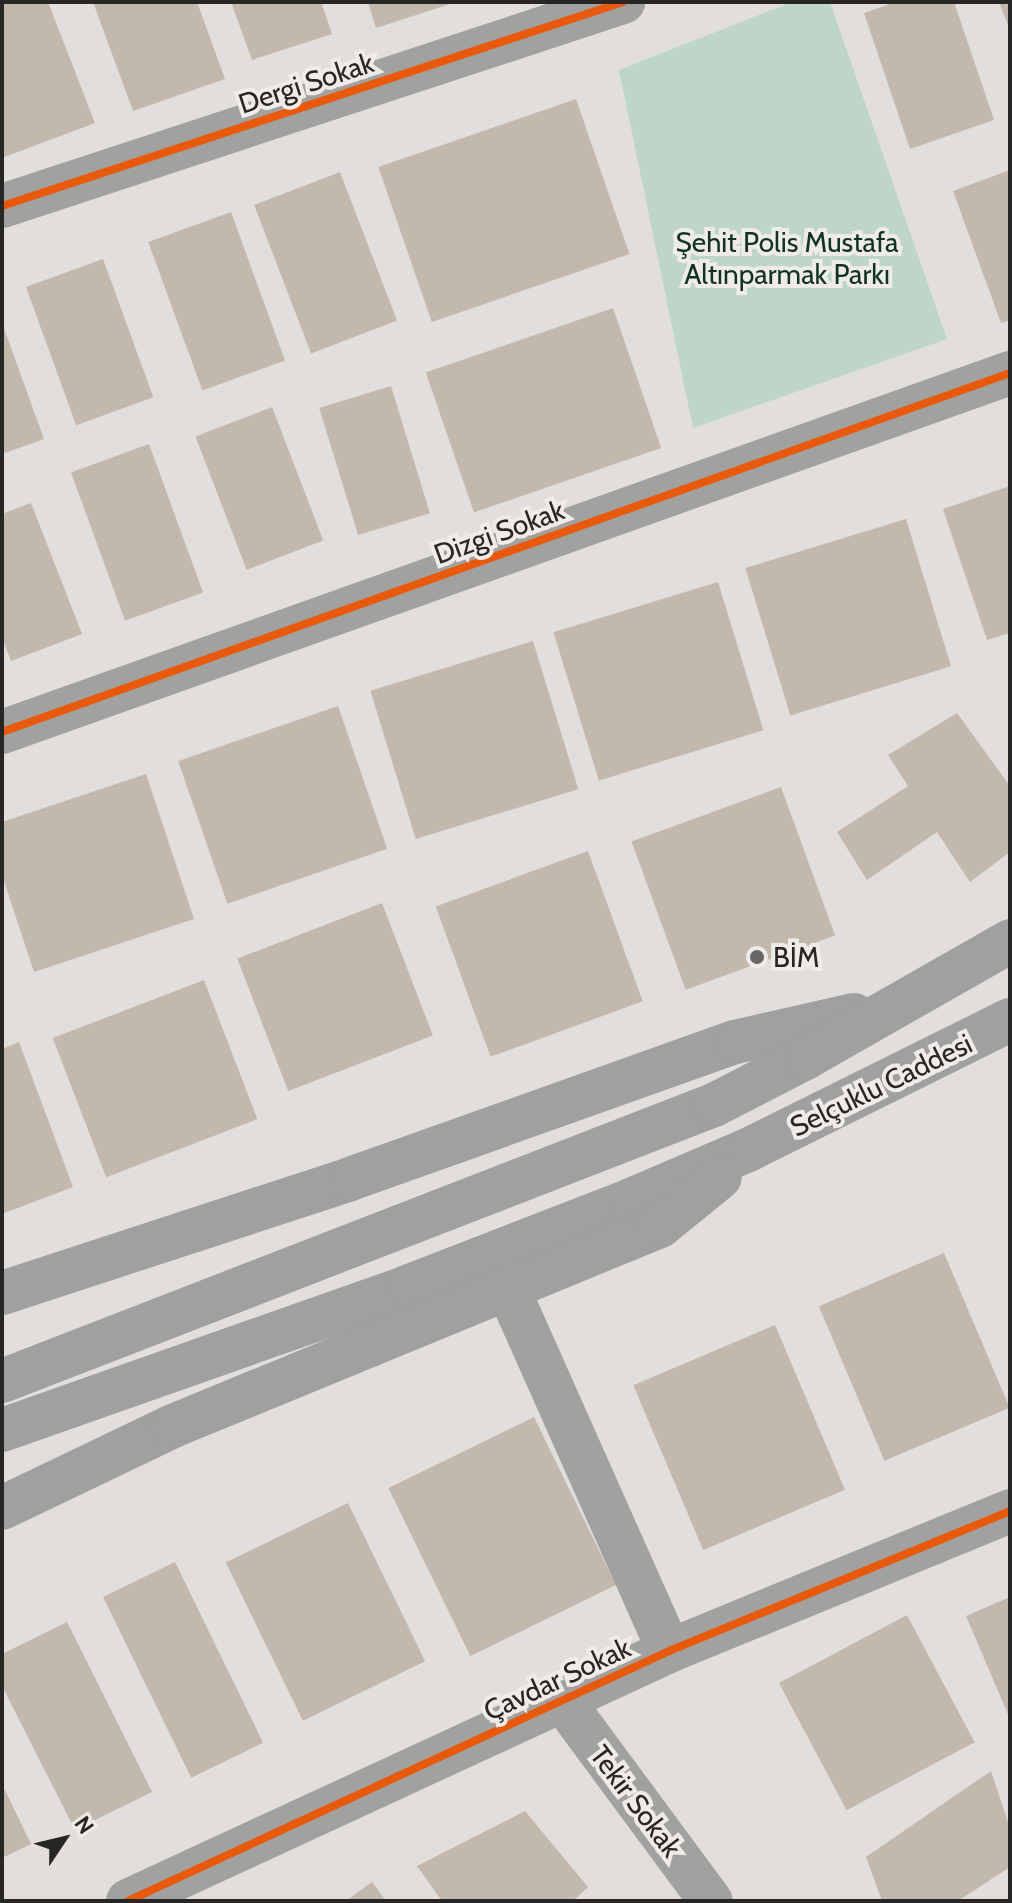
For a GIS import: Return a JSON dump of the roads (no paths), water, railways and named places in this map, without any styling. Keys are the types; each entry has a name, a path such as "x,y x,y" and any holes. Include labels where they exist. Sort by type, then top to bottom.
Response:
{"main road":[{"path":"2,1381 714,1105 1010,941"},
{"path":"2,1293 350,1179 735,1042 895,1006"},
{"name":"Selçuklu Caddesi","path":"750,1149 1010,1020"},
{"path":"2,1430 407,1287 606,1210 750,1149"},
{"path":"2,1508 173,1426 660,1226 750,1149"}],"street":[{"name":"Dergi Sokak","path":"2,206 623,2"},
{"name":"Dizgi Sokak","path":"2,732 1010,373"},
{"path":"508,1289 669,1651"},
{"name":"Çavdar Sokak","path":"153,1896 669,1651 1010,1511"},
{"name":"Tekir Sokak","path":"562,1700 711,1901"}],"place":[{"name":"BİM","path":"757,957"}],"park label":[{"name":"Şehit Polis Mustafa Altınparmak Parkı","path":"787,258"}]}
